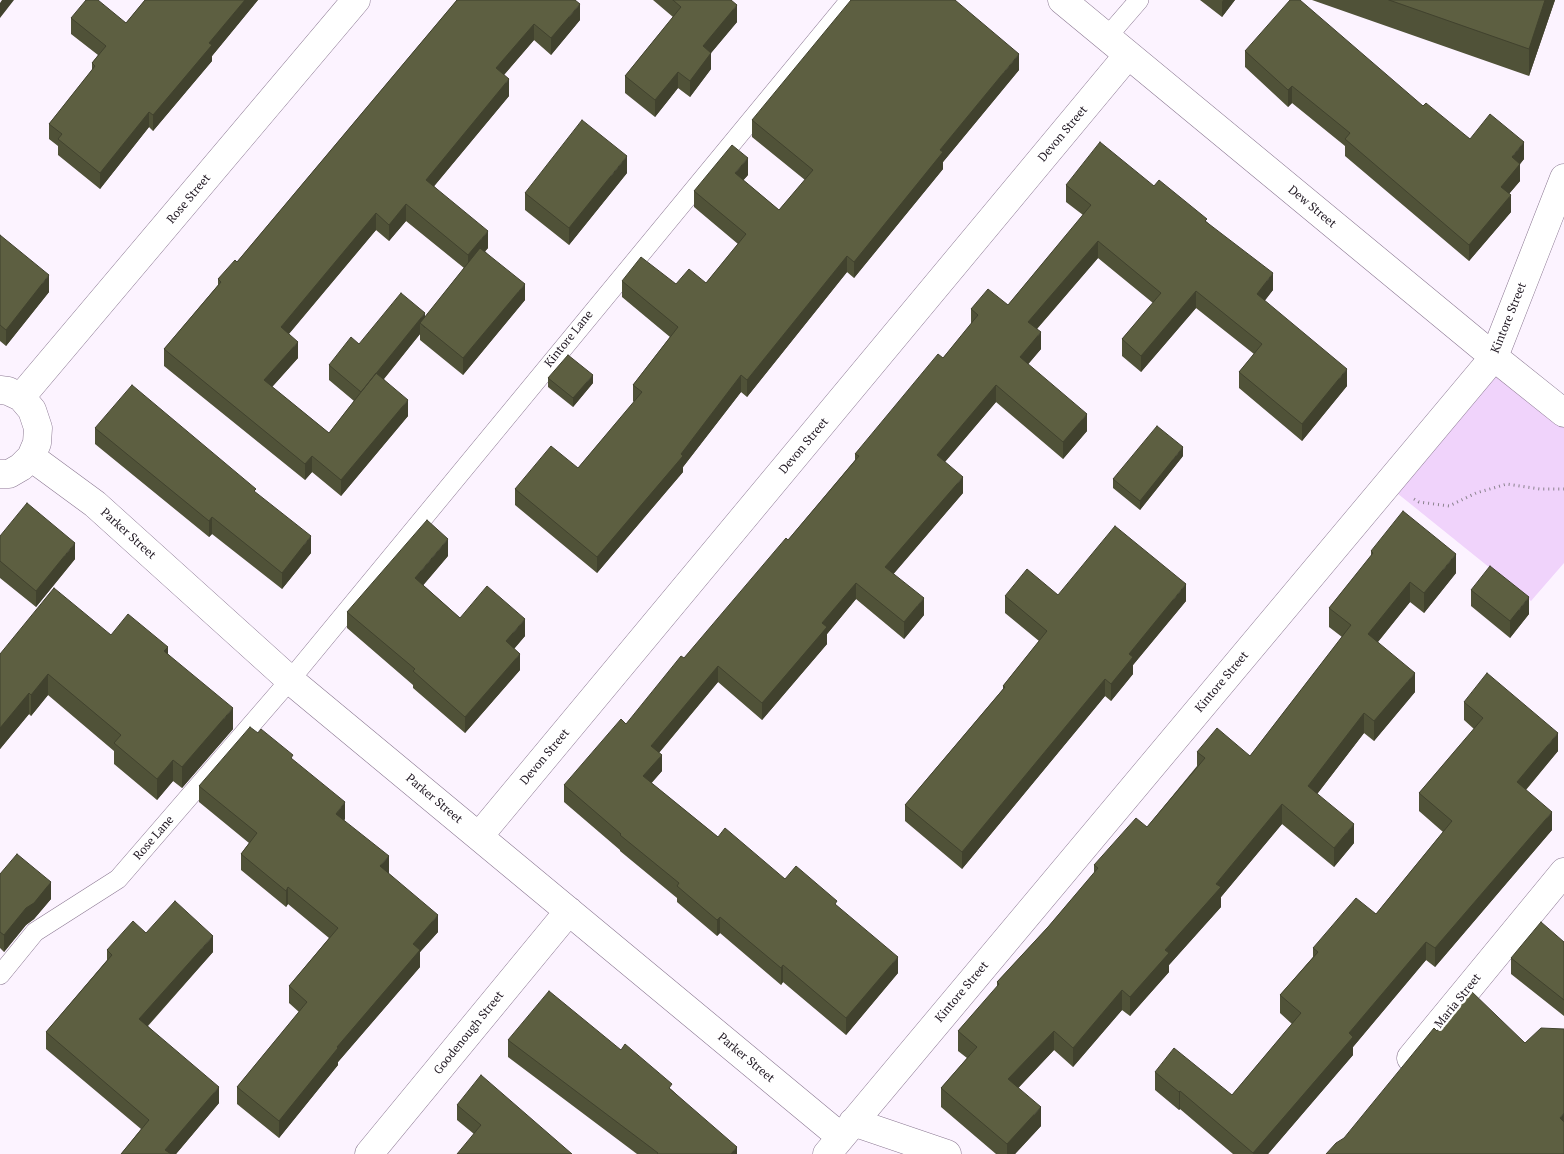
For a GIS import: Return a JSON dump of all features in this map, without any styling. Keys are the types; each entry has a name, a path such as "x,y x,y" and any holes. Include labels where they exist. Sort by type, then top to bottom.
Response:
{"street":[{"name":"Rose Street","path":"10,394 356,0"},
{"name":"Dew Street","path":"1062,0 1564,413"},
{"name":"Devon Street","path":"479,836 1128,55"},
{"name":"Kintore Street","path":"840,1138 1494,357 1564,178"},
{"path":"0,474 9,474 21,467 31,457 37,443 38,428 32,410 10,394"},
{"name":"Parker Street","path":"31,457 95,504 290,680 840,1138"},
{"name":"Maria Street","path":"1395,1078 1564,872"},
{"name":"Goodenough Street","path":"369,1154 569,911"},
{"path":"840,1138 946,1154"}],"lane":[{"name":"Kintore Lane","path":"290,680 850,0"},
{"path":"1107,37 1139,0"},
{"name":"Rose Lane","path":"0,975 35,932 118,879 290,680"}],"path":[{"path":"1387,485 1419,502 1449,506 1476,493 1507,484 1540,489 1564,489"}],"shaded area":[{"path":"1494,357 1564,413 1564,563 1531,601 1387,485"}],"building":[{"path":"86,0 98,0 126,23 145,0 245,0 209,43 212,45 153,115 149,112 100,173 58,139 62,134 49,124 95,66 92,63 106,46 71,18"},
{"path":"457,0 575,0 580,4 551,38 534,24 496,68 509,79 426,180 488,231 468,255 406,204 389,225 376,213 281,327 298,342 264,380 329,433 376,373 408,400 341,480 312,456 305,464 164,349 221,282 218,279 235,260 237,262"},
{"path":"673,0 731,0 737,5 703,46 711,53 690,81 678,72 655,100 625,76 681,7"},
{"path":"851,0 955,0 1019,54 940,150 943,152 854,262 847,256 747,380 741,375 681,454 683,456 597,557 515,489 551,446 578,468 642,392 633,385 678,327 622,281 641,257 676,284 689,269 706,283 746,234 694,191 732,145 748,158 735,173 779,210 813,170 752,120"},
{"path":"1290,0 1300,0 1423,106 1426,103 1470,139 1490,114 1524,142 1512,157 1520,164 1501,187 1511,195 1469,245 1345,139 1350,133 1292,86 1288,90 1245,51"},
{"path":"1389,0 1545,0 1529,49"},
{"path":"582,120 627,156 569,228 525,193"},
{"path":"1100,142 1154,186 1159,180 1207,219 1205,221 1273,273 1257,294 1347,369 1302,424 1239,372 1262,344 1196,291 1141,356 1122,339 1161,293 1098,241 1028,322 1041,332 1020,357 1087,414 1063,442 996,385 937,455 963,477 885,567 924,598 904,622 856,583 822,623 827,627 762,703 718,666 651,746 662,755 643,776 718,837 725,828 785,879 796,866 837,901 835,904 898,957 846,1018 783,965 781,968 720,917 717,920 677,886 679,883 620,835 564,785 621,719 626,724 681,656 684,658 786,538 788,540 859,456 855,454 938,354 943,358 978,315 971,309 988,289 1008,305 1091,205 1066,185"},
{"path":"0,235 49,275 6,330 0,325"},
{"path":"480,248 525,284 463,358 420,323"},
{"path":"401,293 425,313 361,392 329,365 351,337 359,344"},
{"path":"568,355 593,375 573,398 548,378"},
{"path":"132,385 256,489 254,491 311,536 282,573 212,517 209,521 95,428"},
{"path":"1157,426 1183,447 1140,501 1113,479"},
{"path":"27,503 75,543 36,591 0,561 0,536"},
{"path":"1403,511 1456,554 1424,593 1410,582 1368,634 1415,673 1374,721 1364,713 1308,786 1354,824 1334,848 1282,804 1216,884 1221,887 1165,950 1169,953 1130,997 1122,990 1073,1048 1054,1031 1008,1079 1041,1107 1007,1144 941,1088 977,1047 958,1031 999,984 997,982 1048,927 1098,868 1094,865 1136,818 1147,827 1205,758 1197,752 1217,728 1250,756 1351,625 1329,608 1373,553 1371,551"},
{"path":"427,520 448,539 415,578 460,618 487,586 525,619 506,641 520,654 465,717 413,671 415,669 347,612"},
{"path":"1115,526 1186,584 1129,654 1133,657 1111,684 1105,679 962,852 905,805 1005,687 1003,686 1047,631 1005,596 1027,569 1058,595"},
{"path":"1490,566 1529,597 1510,621 1471,590"},
{"path":"54,588 111,635 128,614 168,647 164,651 233,708 182,767 173,760 157,779 114,743 121,735 48,674 31,695 29,693 0,728 0,654"},
{"path":"1487,673 1558,733 1517,782 1552,812 1435,948 1426,942 1349,1033 1353,1037 1253,1153 1155,1072 1174,1048 1232,1095 1301,1013 1280,995 1318,952 1313,948 1356,898 1376,914 1452,821 1419,793 1483,718 1464,702"},
{"path":"250,727 258,733 261,729 293,755 291,758 345,802 336,814 389,856 380,866 438,915 413,944 420,950 337,1047 279,1121 237,1087 307,1002 289,986 338,928 288,887 286,891 241,854 257,833 199,786"},
{"path":"17,854 51,882 4,935 0,932 0,874"},
{"path":"175,901 213,936 139,1019 219,1087 165,1150 171,1154 121,1154 149,1120 46,1032 112,955 107,950 133,921 146,933"},
{"path":"1541,922 1564,942 1564,1000 1511,958"},
{"path":"1470,990 1525,1043 1541,1028 1564,1029 1564,1113 1560,1118 1564,1122 1564,1154 1326,1154 1336,1143 1344,1138 1434,1028 1437,1031"},
{"path":"549,991 621,1050 625,1044 672,1084 669,1088 737,1147 731,1154 657,1154 508,1040"},
{"path":"481,1075 572,1154 457,1154 481,1125 457,1105"}]}
